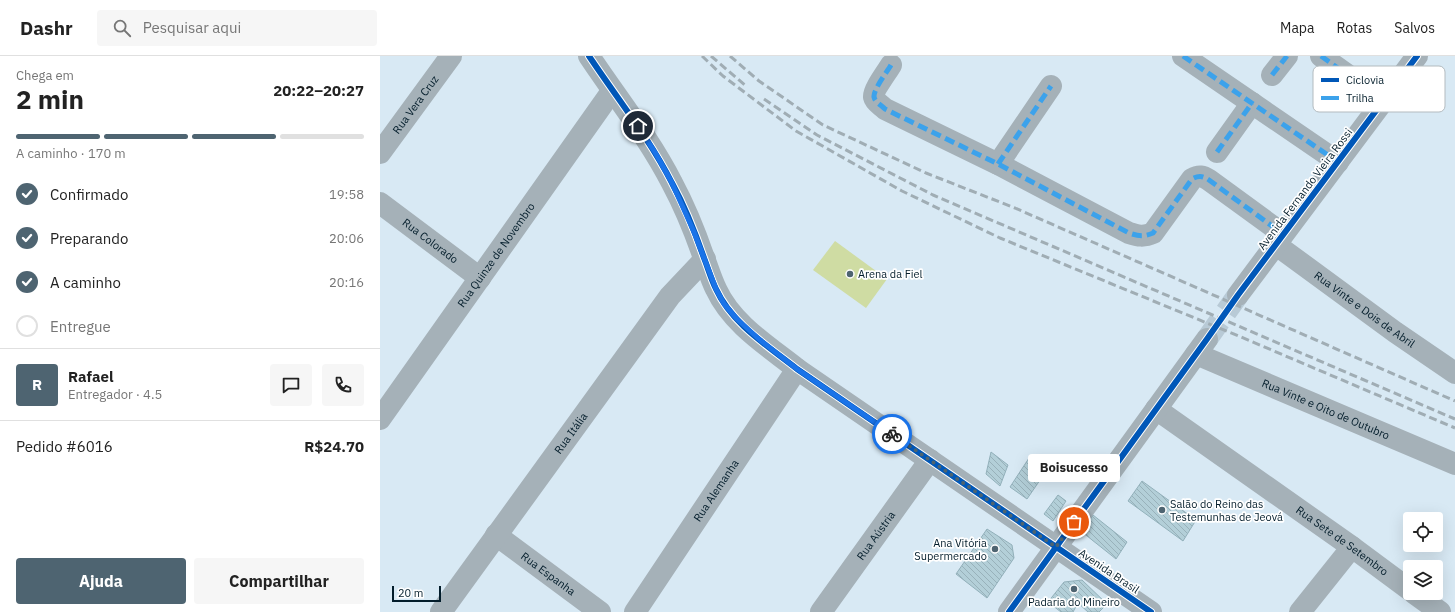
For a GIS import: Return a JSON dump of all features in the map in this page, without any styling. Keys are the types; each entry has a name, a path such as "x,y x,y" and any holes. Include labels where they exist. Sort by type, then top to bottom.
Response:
{"street":[{"name":"Rua Vera Cruz","path":"380,153 451,56"},
{"name":"Avenida Brasil","path":"589,56 656,154 672,183 705,259 716,289 724,304 737,319 760,340 797,369 1151,612"},
{"path":"1182,56 1338,162"},
{"path":"1272,76 1287,56"},
{"path":"1321,56 1335,66"},
{"name":"Avenida Fernando Vieira Rossi","path":"1410,66 1417,56"},
{"path":"892,66 875,91 874,96 877,102 885,108 998,164 1050,86"},
{"name":"Rua Quinze de Novembro","path":"380,419 612,91"},
{"path":"1217,152 1252,103"},
{"name":"Avenida Fernando Vieira Rossi","path":"1238,295 1376,112"},
{"name":"Rua Vinte e Dois de Abril","path":"998,164 1129,233 1146,237 1153,233 1192,179 1197,176 1203,176 1395,332 1455,373"},
{"name":"Rua Colorado","path":"380,203 480,278"},
{"name":"Rua Itália","path":"441,612 670,296 705,259"},
{"name":"Rua Vinte e Oito de Outubro","path":"1156,409 1202,347 1455,464"},
{"name":"Rua Alemanha","path":"635,612 797,369"},
{"path":"1009,612 1156,409"},
{"name":"Rua Sete de Setembro","path":"1156,409 1352,547 1403,585"},
{"name":"Rua Aústria","path":"821,612 930,460"},
{"name":"Rua Espanha","path":"496,535 600,612"},
{"path":"1300,612 1352,547"},
{"path":"1424,600 1440,612"}],"green space":[{"name":"Arena da Fiel","path":"835,241 887,279 866,308 813,270"}],"building":[{"path":"991,452 1008,465 1000,486 986,474"},
{"path":"1031,455 1049,467 1027,499 1010,487"},
{"name":"Salão do Reino das Testemunhas de Jeová","path":"1142,481 1196,520 1183,541 1128,501"},
{"path":"1058,495 1066,501 1053,521 1044,514"},
{"path":"1093,515 1127,542 1116,559 1082,532"},
{"path":"987,529 1012,545 1014,558 987,598 956,574"},
{"path":"1082,580 1107,604 1099,612 1088,612 1078,603 1073,612 1061,612 1048,602 1064,582"}],"tunnel":[{"path":"1207,339 1238,295"}],"railway":[{"path":"702,56 723,76 796,131 902,191 1000,238 1241,337 1455,428"},
{"path":"711,56 746,86"},
{"path":"730,56 759,81 823,125 926,173 1015,208 1455,401"},
{"path":"764,99 817,135 933,195 1455,419"}],"marked path":[{"path":"1183,56 1338,162"},
{"path":"1272,75 1287,56"},
{"path":"1321,56 1335,66"},
{"path":"891,65 874,94 874,97 878,103 885,109 998,164 1129,233 1141,236 1153,233 1192,179 1201,176 1209,180 1283,234"},
{"path":"998,164 1051,86"},
{"path":"1217,152 1252,103"}],"cycle path":[{"path":"589,56 643,134 663,166 690,220 716,289 723,302 741,324 797,369 1151,612"},
{"path":"1410,66 1417,56"},
{"path":"1009,612 1238,295 1375,112"}],"way so far":[{"path":"892,434 1056,547 1074,522"}],"place":[{"name":"Arena da Fiel","path":"850,274"},
{"name":"Salão do Reino das Testemunhas de Jeová","path":"1162,510"},
{"name":"Boisucesso","path":"1074,522"},
{"name":"Ana Vitória Supermercado","path":"995,549"},
{"name":"Padaria do Mineiro","path":"1074,589"}],"route":[{"path":"638,126 672,183 694,232 716,289 724,304 737,319 760,340 797,369 892,434"}]}
